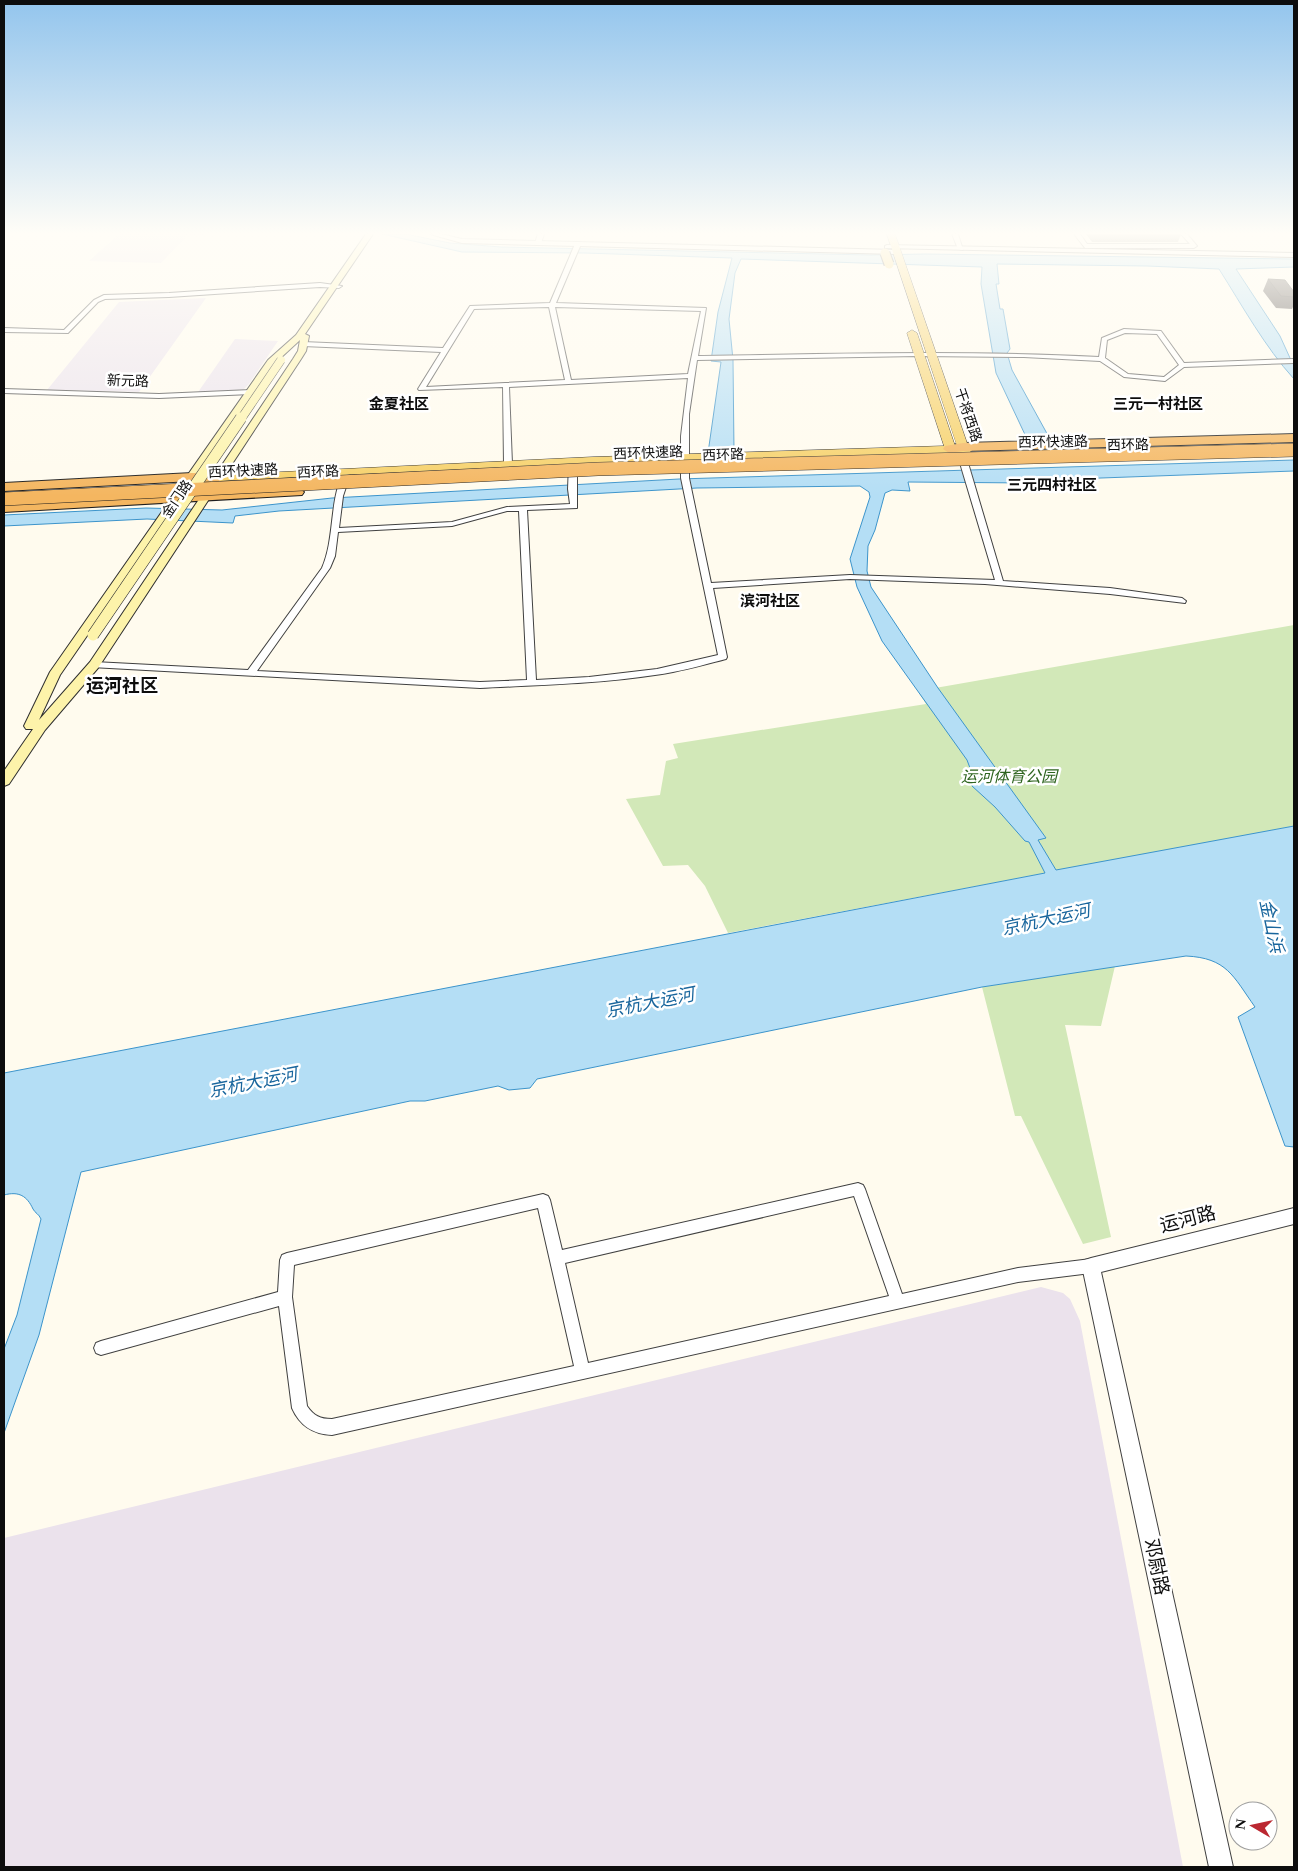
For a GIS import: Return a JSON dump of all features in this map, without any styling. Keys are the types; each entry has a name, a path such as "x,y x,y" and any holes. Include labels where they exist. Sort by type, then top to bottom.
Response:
{"highway":[{"path":"961,457 1088,443 1294,440"},
{"name":"西环快速路","path":"4,489 598,462 1294,440"},
{"name":"西环快速路","path":"4,499 598,469 1294,450"},
{"path":"4,506 204,499 298,492 800,471 874,461"},
{"path":"4,489 218,478"}],"main road":[{"name":"金门路","path":"4,781 36,727 97,636 285,360 314,321"},
{"name":"干将西路","path":"920,321 961,457"},
{"name":"干将西路","path":"922,327 910,327 918,354 961,457"},
{"path":"36,727 54,675 274,358 302,339"},
{"path":"36,727 94,665 297,359 302,339"},
{"name":"西环路","path":"204,499 1041,454 1052,446 1294,440"},
{"name":"西环路","path":"218,478 682,457 1294,455"},
{"name":"金门路","path":"4,765 36,727"}],"street":[{"path":"4,330 66,332 76,321"},
{"path":"463,321 421,389 691,376"},
{"path":"555,321 568,381"},
{"path":"94,665 480,685 589,680 657,672 723,658 682,457 691,376 701,321"},
{"path":"1102,359 1104,339 1124,331 1159,332 1182,365"},
{"path":"302,339 445,350"},
{"path":"694,358 1009,354 1102,359 1126,376 1165,379 1182,365 1294,361"},
{"path":"506,384 508,464"},
{"name":"新元路","path":"4,391 159,396 251,392"},
{"path":"961,457 1000,583"},
{"path":"336,530 452,524 507,509 574,506 571,496 573,461"},
{"path":"250,674 326,568 331,556 336,530 337,510 346,472"},
{"path":"523,509 532,684"},
{"path":"708,586 850,577 1000,583 1110,591 1182,601"},
{"path":"556,1258 858,1189 898,1302"},
{"path":"583,1371 543,1200 287,1260 285,1297 300,1408 312,1424 321,1427 332,1427 1018,1275 1091,1266"},
{"name":"运河路","path":"1091,1266 1294,1216"},
{"name":"邓尉路","path":"1091,1266 1221,1867"},
{"path":"101,1348 285,1297"}],"shaded area":[{"path":"103,321 189,321 139,392 47,390"},
{"path":"235,339 278,341 249,384 241,392 196,395"},
{"path":"1041,1287 1063,1293 1070,1299 1080,1321 1183,1867 4,1867 4,1538"}],"green space":[{"name":"运河体育公园","path":"1294,625 1294,826 728,933 705,886 688,865 663,866 626,799 660,795 666,761 678,758 673,744 926,704 918,691"},
{"path":"1115,966 1101,1026 1065,1025 1111,1237 1083,1244 1021,1116 1015,1116 982,987"}],"water":[{"path":"717,321 729,321 733,360 734,452 708,453 721,362 711,361"},
{"path":"987,321 1005,321 1010,349 1007,353 1012,370 1050,439 1028,441 996,373"},
{"path":"1252,321 1270,321 1294,363 1294,379 1283,367"},
{"path":"1294,460 1294,471 1046,480 1028,483 908,482 910,491 892,490 885,493 875,530 868,546 867,571 871,587 938,688 1046,838 1038,840 1056,870 1294,826 1294,1147 1285,1146 1238,1017 1255,1007 1234,978 1220,965 1200,957 1186,956 982,987 537,1079 530,1088 509,1090 498,1086 425,1101 410,1101 81,1172 39,1335 4,1433 4,1349 17,1315 41,1219 22,1196 18,1194 4,1195 4,1073 1045,873 1029,842 1025,841 995,807 972,786 967,760 882,641 857,587 850,559 870,497 869,492 860,486 697,488 279,511 235,516 233,523 147,519 4,526 4,515 146,508 222,510 332,498 679,479"}],"district":[{"name":"金夏社区","path":"399,404"},
{"name":"三元一村社区","path":"1158,404"},
{"name":"三元四村社区","path":"1052,485"},
{"name":"滨河社区","path":"770,601"},
{"name":"运河社区","path":"122,686"}],"water label":[{"name":"京杭大运河","path":"1046,920"},
{"name":"金山浜","path":"1271,926"},
{"name":"京杭大运河","path":"650,1003"},
{"name":"京杭大运河","path":"253,1083"}]}
